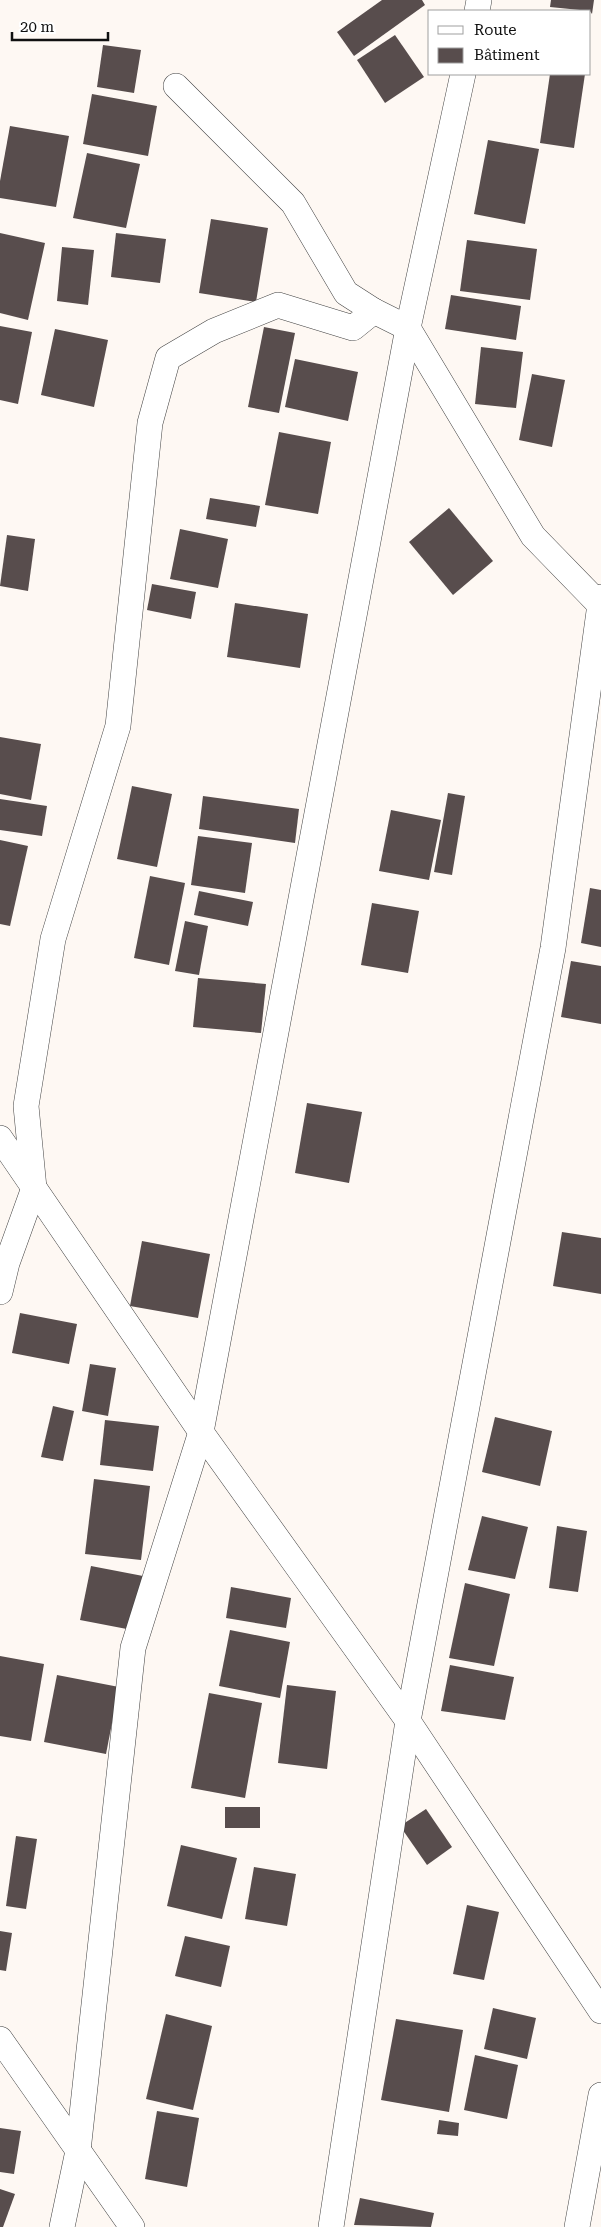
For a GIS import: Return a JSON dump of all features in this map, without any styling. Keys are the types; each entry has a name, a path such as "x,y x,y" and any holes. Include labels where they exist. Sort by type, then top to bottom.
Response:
{"street":[{"path":"62,2227 78,2151 133,1648 201,1432 408,328 463,75"},
{"path":"176,86 293,203 346,293 374,311 408,328 534,536 601,602 553,948 408,1721 330,2227"},
{"path":"0,1292 7,1263 34,1188 26,1106 54,939 118,726 150,422 168,358 214,331 278,304 353,328 374,311"},
{"path":"0,1138 201,1432 408,1721 601,2011"},
{"path":"0,2039 132,2227"},
{"path":"576,2227 601,2095"}],"building":[{"path":"382,0 422,0 425,5 354,56 337,32"},
{"path":"551,0 594,0 592,14 591,10 550,7"},
{"path":"395,35 424,77 385,103 357,60"},
{"path":"103,45 141,50 134,93 97,87"},
{"path":"550,75 585,75 574,148 540,143"},
{"path":"92,94 157,106 148,156 83,144"},
{"path":"10,126 69,136 56,207 0,198 0,181"},
{"path":"488,140 539,149 525,224 474,214"},
{"path":"87,153 140,164 126,228 73,218"},
{"path":"211,219 268,228 256,302 199,293"},
{"path":"0,233 45,243 28,320 0,313"},
{"path":"116,233 166,239 160,283 111,277"},
{"path":"467,240 537,249 530,300 460,291"},
{"path":"62,247 94,250 88,305 57,301"},
{"path":"451,295 521,306 516,340 445,329"},
{"path":"0,326 32,332 18,404 0,400"},
{"path":"264,327 295,333 279,413 248,407"},
{"path":"55,329 108,340 94,407 41,395"},
{"path":"481,347 523,352 516,408 475,404"},
{"path":"295,359 358,372 348,421 285,407"},
{"path":"532,374 565,380 552,447 519,440"},
{"path":"279,432 331,442 318,514 265,505"},
{"path":"210,498 260,506 256,527 206,519"},
{"path":"449,508 493,561 453,595 409,542"},
{"path":"180,529 228,539 218,588 170,579"},
{"path":"7,535 35,539 28,591 0,586"},
{"path":"152,584 196,592 191,619 147,610"},
{"path":"235,603 308,614 300,668 227,657"},
{"path":"0,737 41,744 31,800 0,794"},
{"path":"132,786 172,794 157,867 117,859"},
{"path":"448,793 465,796 452,875 434,872"},
{"path":"203,796 299,809 295,843 199,829"},
{"path":"0,799 47,806 42,836 0,830"},
{"path":"391,810 441,820 429,880 379,871"},
{"path":"198,836 252,843 245,893 191,885"},
{"path":"0,840 28,846 10,926 0,924"},
{"path":"150,876 185,883 169,965 134,958"},
{"path":"590,888 601,890 601,947 581,943"},
{"path":"199,891 253,902 248,926 194,915"},
{"path":"372,903 419,911 408,973 361,965"},
{"path":"185,921 208,926 199,975 175,971"},
{"path":"571,961 601,966 601,1024 561,1017"},
{"path":"198,978 266,984 261,1033 193,1027"},
{"path":"307,1103 362,1112 349,1183 295,1173"},
{"path":"562,1232 601,1238 601,1294 553,1286"},
{"path":"142,1241 210,1254 198,1318 130,1306"},
{"path":"20,1313 77,1324 69,1364 12,1353"},
{"path":"90,1364 116,1368 108,1416 82,1411"},
{"path":"53,1406 74,1411 63,1461 41,1457"},
{"path":"495,1417 552,1431 540,1486 482,1472"},
{"path":"105,1420 159,1426 153,1471 100,1465"},
{"path":"94,1479 150,1486 141,1560 85,1554"},
{"path":"482,1516 528,1527 515,1579 468,1570"},
{"path":"557,1526 587,1531 578,1592 549,1588"},
{"path":"91,1566 143,1576 132,1630 80,1620"},
{"path":"465,1583 510,1594 494,1666 449,1658"},
{"path":"231,1587 291,1598 286,1628 226,1618"},
{"path":"230,1630 290,1642 280,1698 219,1686"},
{"path":"0,1656 44,1664 31,1741 0,1736"},
{"path":"450,1665 514,1677 505,1720 441,1711"},
{"path":"57,1675 119,1687 106,1754 44,1742"},
{"path":"287,1685 336,1691 327,1769 278,1763"},
{"path":"209,1693 262,1703 245,1798 191,1788"},
{"path":"225,1807 260,1807 260,1828 225,1828"},
{"path":"426,1809 452,1847 427,1865 400,1826"},
{"path":"16,1836 37,1839 26,1909 6,1906"},
{"path":"181,1845 237,1858 222,1919 167,1906"},
{"path":"254,1867 296,1874 287,1926 245,1919"},
{"path":"467,1905 499,1912 484,1980 453,1974"},
{"path":"0,1931 12,1933 6,1971 0,1970"},
{"path":"185,1936 230,1946 221,1987 175,1976"},
{"path":"493,2008 536,2018 527,2059 484,2049"},
{"path":"166,2014 212,2026 193,2110 146,2099"},
{"path":"396,2019 463,2030 449,2112 381,2100"},
{"path":"475,2055 518,2065 507,2119 464,2110"},
{"path":"157,2111 199,2118 187,2187 145,2179"},
{"path":"439,2120 459,2123 458,2136 437,2134"},
{"path":"0,2128 21,2131 14,2174 0,2172"},
{"path":"0,2189 15,2194 3,2227 0,2227"},
{"path":"360,2198 434,2213 431,2227 354,2225"}]}
